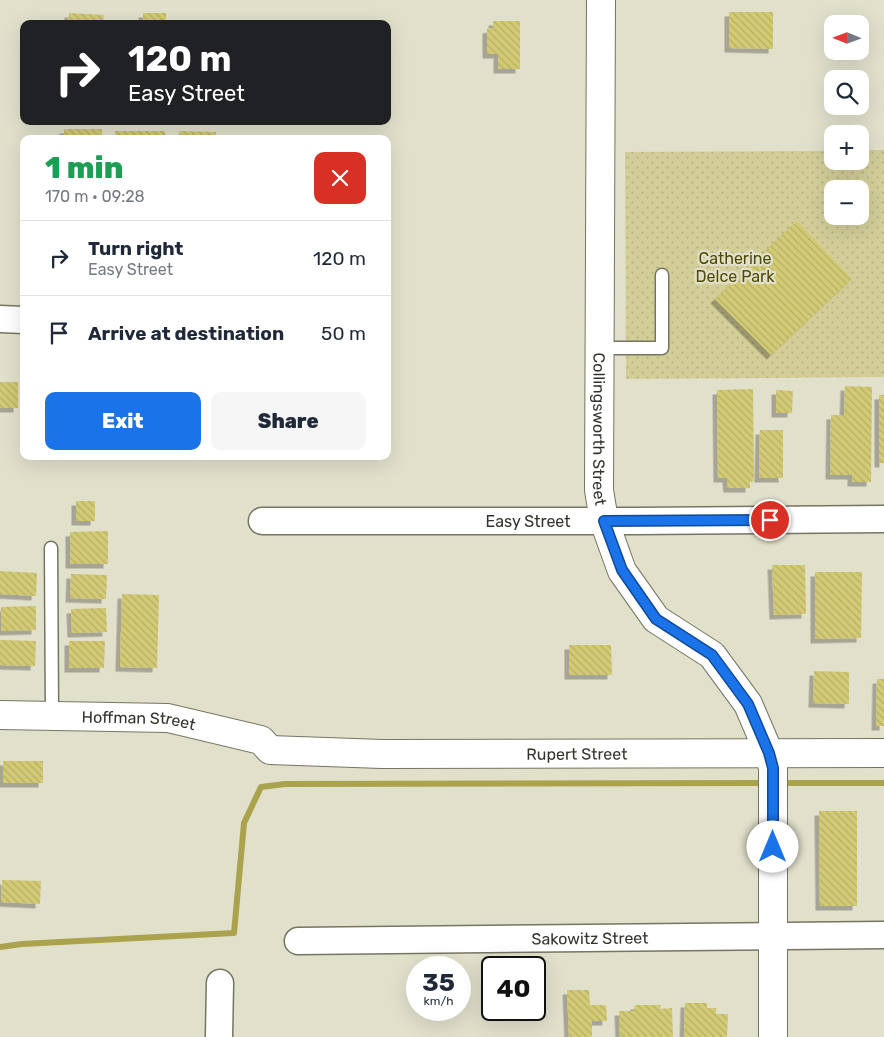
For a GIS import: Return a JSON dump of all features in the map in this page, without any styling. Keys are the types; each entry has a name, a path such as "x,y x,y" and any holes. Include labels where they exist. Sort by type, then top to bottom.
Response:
{"street":[{"name":"Collingsworth Street","path":"601,0 599,490 604,521 622,570 656,619 712,655 748,704 772,772 773,1037"},
{"path":"0,319 20,320"},
{"name":"Easy Street","path":"262,521 884,519"},
{"name":"Hoffman Street","path":"0,715 168,718 261,740 270,750"},
{"name":"Rupert Street","path":"270,750 772,772 884,753"},
{"name":"Sakowitz Street","path":"298,941 884,935"},
{"path":"220,983 220,1037"}],"lane":[{"path":"600,348 662,348 662,275"},
{"path":"51,548 52,716"}],"green space":[{"name":"Catherine Delce Park","path":"869,150 884,150 884,377 626,379 625,152 824,151 824,170 869,170"}],"building":[{"path":"729,12 773,12 773,49 729,48"},
{"path":"69,13 104,15 103,20 68,20"},
{"path":"143,13 166,13 166,20 143,20"},
{"path":"493,21 520,21 520,69 498,69 498,54 487,54 487,29 493,28"},
{"path":"64,129 102,129 102,135 64,135"},
{"path":"115,131 165,131 165,135 115,135"},
{"path":"179,131 216,132 216,135 179,135"},
{"path":"797,221 852,279 771,355 715,299"},
{"path":"0,382 18,382 18,408 0,408"},
{"path":"845,386 872,387 871,482 852,482 852,475 830,475 831,415 844,415"},
{"path":"753,389 754,481 750,482 750,488 728,488 727,478 718,478 717,390"},
{"path":"776,390 793,391 792,413 776,413"},
{"path":"879,395 884,395 884,463 879,463"},
{"path":"760,430 783,430 783,478 759,478"},
{"path":"76,501 95,501 95,521 76,521"},
{"path":"108,531 108,564 70,564 70,532"},
{"path":"772,565 805,565 806,614 774,615"},
{"path":"0,571 37,573 36,596 0,594"},
{"path":"815,572 862,572 861,638 815,639"},
{"path":"71,574 107,575 106,599 70,598"},
{"path":"122,594 159,595 157,668 120,667"},
{"path":"36,606 36,630 1,631 1,607"},
{"path":"106,608 107,632 72,633 71,609"},
{"path":"0,640 36,641 35,666 0,665"},
{"path":"69,641 105,641 104,668 69,668"},
{"path":"569,645 611,645 612,675 569,675"},
{"path":"814,671 849,672 849,704 813,703"},
{"path":"877,679 884,679 884,726 876,726"},
{"path":"3,761 43,761 43,783 3,783"},
{"path":"819,811 857,811 857,906 820,906"},
{"path":"2,880 41,881 40,904 1,902"},
{"path":"567,990 589,990 590,1005 606,1005 607,1021 592,1021 592,1037 569,1037"},
{"path":"685,1003 707,1003 707,1008 716,1008 716,1014 728,1014 727,1037 684,1037"},
{"path":"635,1005 661,1005 660,1009 672,1008 673,1037 620,1037 619,1011 634,1011"}],"waterway":[{"path":"0,947 22,944 234,933 244,823 261,787 285,784 768,783"},
{"path":"780,783 884,783"}],"route":[{"path":"770,520 604,521 622,570 656,619 712,655 748,704 769,753 773,768 773,847"}]}
